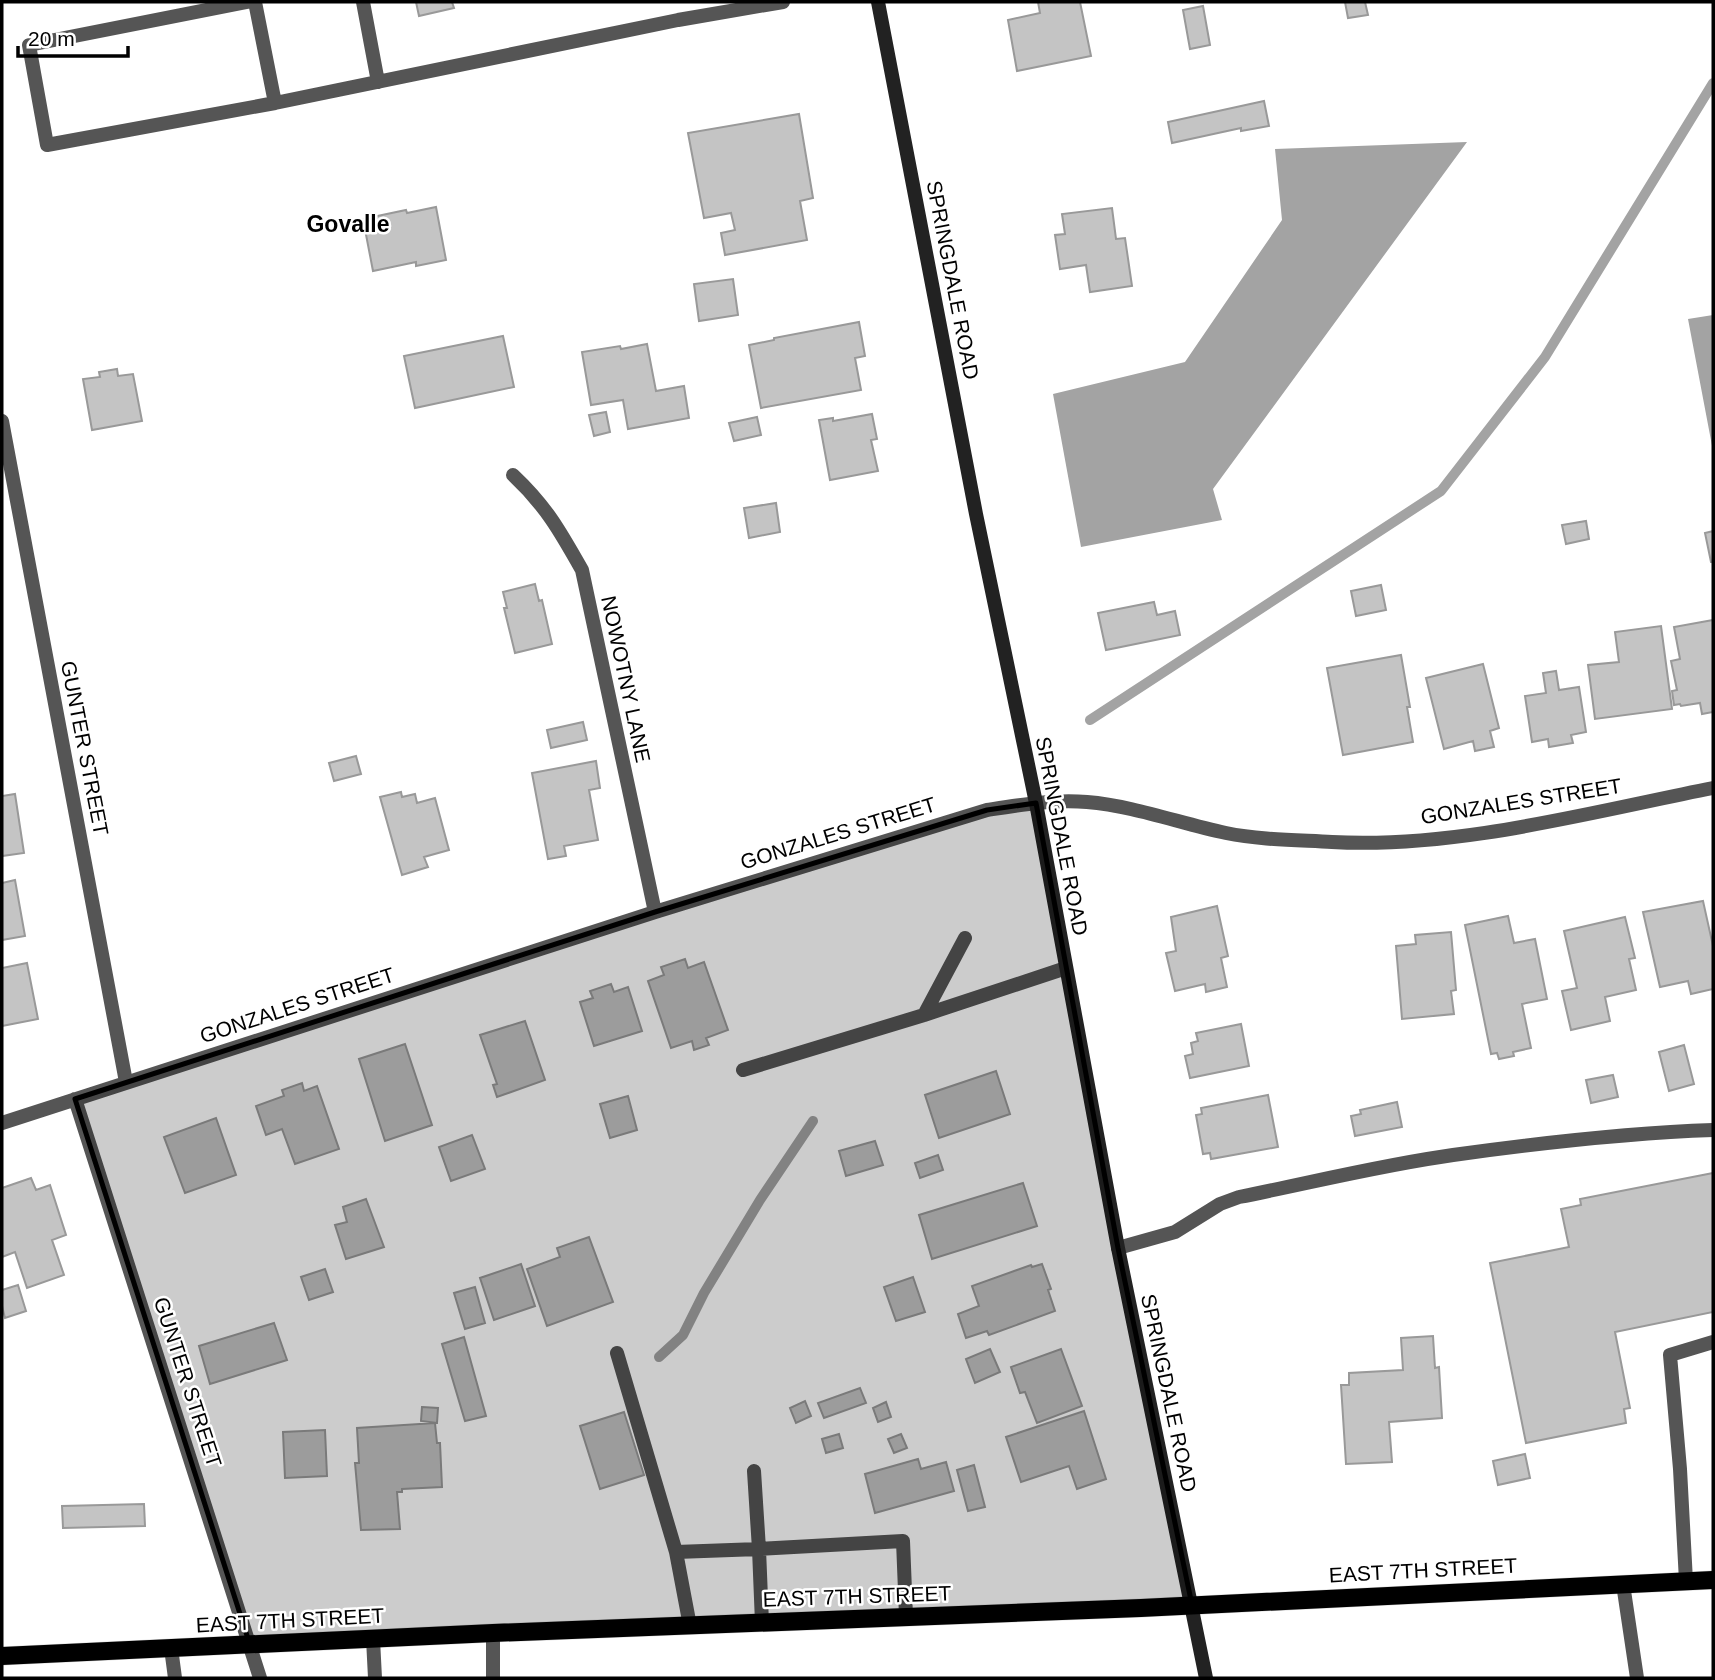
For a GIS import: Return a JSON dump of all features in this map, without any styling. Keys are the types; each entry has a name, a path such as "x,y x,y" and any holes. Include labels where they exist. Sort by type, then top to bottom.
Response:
{"main road":[{"name":"SPRINGDALE ROAD","path":"878,2 976,514 1036,803 1118,1248 1206,1678"},
{"name":"EAST 7TH STREET","path":"2,1656 1713,1580"}],"street":[{"path":"247,2 29,45 47,145 275,103 678,20 783,2"},
{"path":"255,2 275,103"},
{"path":"363,2 378,82"},
{"name":"GUNTER STREET","path":"2,421 126,1082"},
{"name":"NOWOTNY LANE","path":"513,475 537,498 552,518 582,570 656,912"},
{"name":"GONZALES STREET","path":"2,1123 656,912 987,810 1036,803 1084,802 1126,807 1229,833 1333,842 1380,842 1495,831 1713,788"},
{"path":"924,1015 965,938"},
{"path":"743,1070 1066,968"},
{"name":"GUNTER STREET","path":"75,1099 260,1678"},
{"path":"1118,1248 1175,1232 1220,1204 1239,1197 1400,1165 1452,1155 1660,1132 1713,1130"},
{"path":"1686,1581 1670,1354 1713,1342"},
{"path":"617,1353 676,1552 690,1626"},
{"path":"754,1471 762,1623"},
{"path":"676,1552 903,1541 906,1616"},
{"path":"1623,1584 1637,1678"},
{"path":"493,1633 493,1678"},
{"path":"373,1639 376,1678"},
{"path":"171,1648 175,1678"}],"highlighted area":[{"path":"1036,803 1118,1248 1192,1605 250,1645 75,1099 655,912 987,810"}],"shaded area":[{"path":"1467,142 1213,489 1222,520 1081,547 1053,394 1185,362 1282,220 1275,149"},
{"path":"1713,315 1713,451 1688,319"}],"building":[{"path":"416,2 452,2 454,8 419,16"},
{"path":"1038,2 1080,2 1091,56 1017,71 1008,20 1040,13"},
{"path":"1345,2 1365,2 1368,15 1348,18"},
{"path":"1203,6 1210,45 1190,49 1183,10"},
{"path":"1264,101 1269,126 1241,131 1241,128 1172,143 1168,122"},
{"path":"799,114 813,198 800,201 807,240 725,255 721,233 735,230 731,213 704,218 688,133"},
{"path":"436,207 446,260 416,266 416,262 373,271 363,219"},
{"path":"1112,208 1116,239 1125,238 1132,286 1090,292 1086,265 1060,269 1055,235 1065,234 1062,214"},
{"path":"733,279 738,315 699,321 694,284"},
{"path":"859,322 865,356 855,358 861,390 761,408 749,345"},
{"path":"503,336 514,387 415,408 404,356"},
{"path":"647,344 656,391 684,386 689,418 628,429 623,400 591,405 582,352"},
{"path":"117,369 118,376 133,374 142,421 92,430 83,379 100,377 99,372"},
{"path":"606,412 610,432 594,436 589,415"},
{"path":"872,414 877,439 871,440 878,471 830,480 819,420 833,418 833,421"},
{"path":"757,417 761,435 734,441 729,423"},
{"path":"776,503 780,532 749,538 744,508"},
{"path":"1586,521 1589,539 1566,544 1562,525"},
{"path":"1713,531 1713,562 1711,562 1705,533"},
{"path":"535,584 539,601 542,600 552,644 515,653 504,608 507,608 503,592"},
{"path":"1381,585 1386,610 1356,616 1351,591"},
{"path":"1154,602 1157,615 1175,611 1180,635 1106,650 1098,613"},
{"path":"1713,620 1713,712 1702,714 1700,703 1674,705 1672,691 1677,690 1671,661 1680,659 1674,627"},
{"path":"1661,626 1672,709 1595,719 1588,665 1619,662 1615,632"},
{"path":"1401,655 1413,742 1343,755 1327,668"},
{"path":"1483,664 1499,728 1490,731 1494,747 1475,751 1473,741 1444,749 1426,678"},
{"path":"1556,671 1559,690 1579,687 1586,732 1571,735 1573,743 1549,747 1548,739 1532,742 1525,696 1546,693 1543,673"},
{"path":"583,722 587,740 551,748 547,730"},
{"path":"356,756 361,774 334,781 329,763"},
{"path":"596,761 600,788 589,790 598,840 564,846 566,856 548,859 532,773"},
{"path":"401,792 402,797 415,794 417,803 435,798 449,850 424,857 428,867 402,875 380,797"},
{"path":"15,794 24,853 2,856 2,796"},
{"path":"15,880 25,936 2,940 2,883"},
{"path":"1703,901 1713,946 1713,989 1691,994 1688,981 1660,987 1643,912"},
{"path":"1217,906 1228,956 1221,958 1227,987 1206,992 1205,984 1175,991 1166,953 1176,951 1171,917"},
{"path":"1508,916 1514,943 1535,939 1547,999 1522,1004 1531,1048 1499,1059 1497,1053 1491,1054 1465,925"},
{"path":"1625,917 1635,958 1629,959 1636,990 1605,997 1610,1021 1571,1030 1562,991 1577,988 1564,931"},
{"path":"1451,932 1456,990 1451,991 1454,1014 1402,1019 1396,946 1416,944 1415,935"},
{"path":"685,959 688,968 704,962 728,1030 706,1038 709,1045 694,1050 692,1041 671,1048 648,981 664,975 661,967"},
{"path":"27,963 38,1019 2,1026 2,968"},
{"path":"611,984 614,992 628,987 642,1031 594,1046 580,1002 593,998 590,991"},
{"path":"525,1021 545,1080 497,1097 493,1085 497,1084 480,1035"},
{"path":"1241,1024 1249,1066 1190,1078 1185,1056 1193,1054 1191,1043 1198,1041 1196,1033"},
{"path":"405,1044 432,1125 385,1141 359,1059"},
{"path":"1684,1045 1694,1084 1669,1091 1659,1052"},
{"path":"996,1071 1010,1114 939,1138 925,1095"},
{"path":"1613,1075 1618,1097 1591,1103 1586,1080"},
{"path":"302,1083 304,1091 317,1086 339,1149 295,1164 282,1129 266,1135 256,1106 284,1096 282,1090"},
{"path":"1268,1095 1278,1147 1211,1159 1210,1153 1203,1154 1196,1115 1202,1114 1201,1108"},
{"path":"628,1096 637,1130 610,1138 600,1104"},
{"path":"1397,1102 1402,1127 1355,1136 1351,1116 1361,1114 1360,1110"},
{"path":"216,1118 236,1175 185,1193 164,1137"},
{"path":"472,1135 485,1169 451,1181 439,1147"},
{"path":"875,1141 883,1165 846,1176 839,1151"},
{"path":"938,1155 943,1170 920,1178 915,1163"},
{"path":"1713,1173 1713,1312 1615,1332 1630,1408 1624,1409 1626,1423 1526,1443 1490,1263 1569,1247 1561,1209 1581,1205 1580,1199"},
{"path":"31,1178 36,1190 50,1185 66,1235 52,1240 64,1275 27,1288 15,1252 2,1257 2,1188"},
{"path":"1023,1183 1037,1226 932,1259 919,1215"},
{"path":"366,1199 384,1247 346,1259 335,1225 347,1222 343,1207"},
{"path":"589,1237 613,1302 547,1326 527,1269 560,1257 557,1248"},
{"path":"521,1264 535,1306 494,1320 480,1278"},
{"path":"1042,1264 1055,1311 989,1335 987,1331 966,1338 958,1314 979,1306 972,1286 1031,1265"},
{"path":"325,1269 333,1292 309,1300 301,1277"},
{"path":"913,1277 925,1312 896,1321 884,1287"},
{"path":"18,1285 26,1311 5,1318 2,1290"},
{"path":"475,1287 485,1323 465,1329 454,1293"},
{"path":"274,1323 287,1360 210,1384 199,1346"},
{"path":"1433,1336 1435,1368 1439,1367 1442,1418 1389,1422 1392,1462 1346,1464 1341,1385 1349,1385 1349,1373 1403,1370 1401,1338"},
{"path":"464,1337 486,1416 465,1421 442,1344"},
{"path":"990,1349 1000,1372 975,1383 966,1359"},
{"path":"1061,1349 1082,1406 1037,1423 1025,1392 1020,1393 1011,1367"},
{"path":"860,1388 866,1403 824,1418 818,1403"},
{"path":"805,1401 811,1416 796,1423 790,1408"},
{"path":"886,1402 891,1417 878,1422 873,1408"},
{"path":"422,1407 438,1408 437,1423 421,1421"},
{"path":"1084,1411 1106,1479 1077,1489 1069,1466 1021,1482 1006,1437"},
{"path":"624,1412 644,1475 600,1489 580,1426"},
{"path":"435,1423 437,1443 440,1443 442,1487 402,1489 402,1492 397,1492 400,1529 361,1530 355,1463 359,1463 357,1428"},
{"path":"325,1430 327,1476 285,1478 283,1432"},
{"path":"839,1434 843,1448 826,1453 822,1439"},
{"path":"901,1434 907,1448 894,1453 888,1439"},
{"path":"1525,1454 1530,1478 1498,1485 1493,1461"},
{"path":"918,1459 921,1469 946,1462 954,1491 875,1513 865,1474"},
{"path":"974,1465 985,1507 968,1511 957,1470"},
{"path":"144,1504 145,1526 63,1528 62,1506"}],"waterway":[{"path":"1090,720 1441,491 1545,357 1713,83"},
{"path":"659,1357 683,1335 704,1293 760,1200 813,1121"}],"district":[{"name":"Govalle","path":"348,224"}]}
